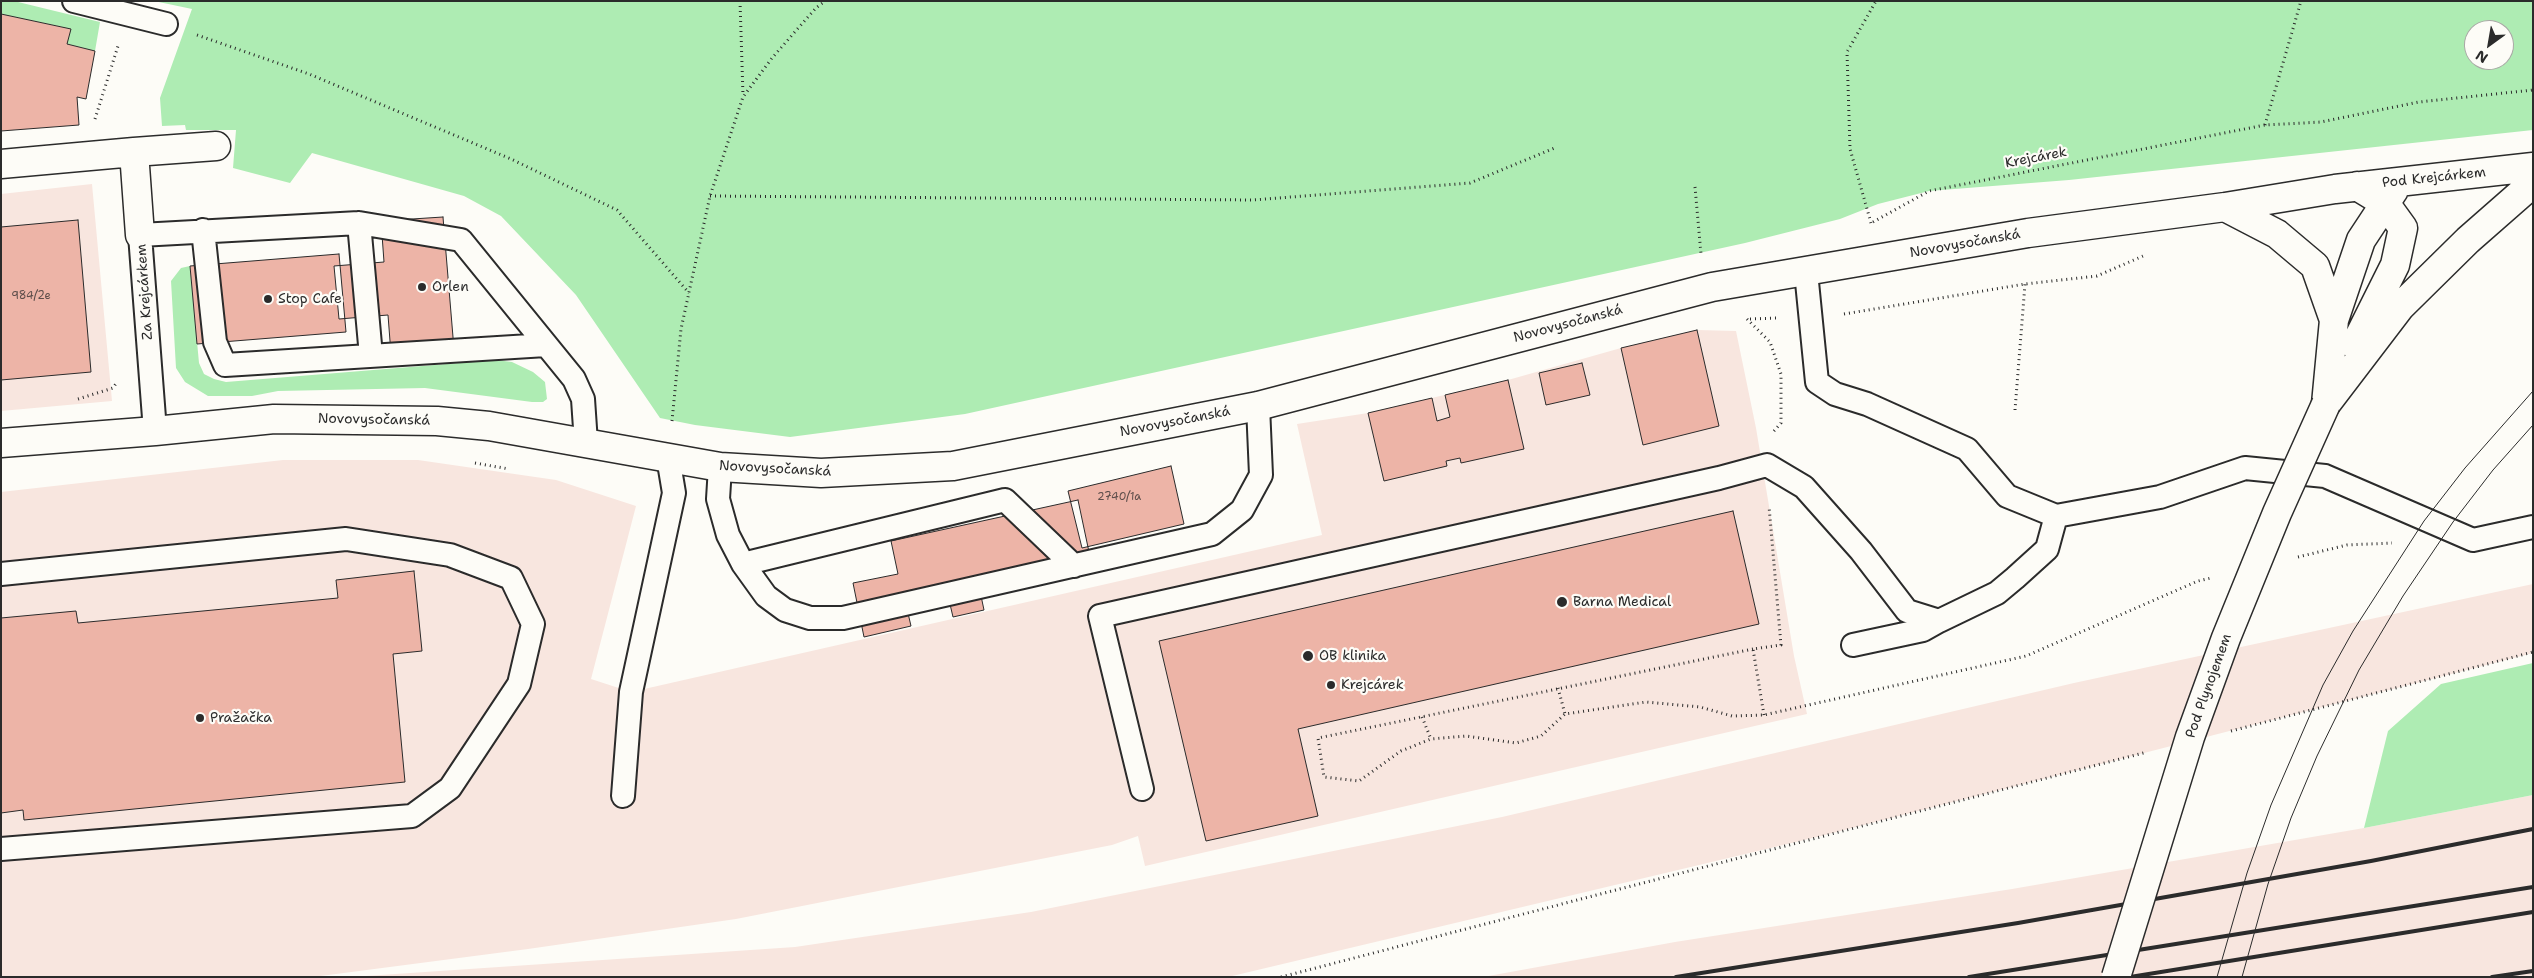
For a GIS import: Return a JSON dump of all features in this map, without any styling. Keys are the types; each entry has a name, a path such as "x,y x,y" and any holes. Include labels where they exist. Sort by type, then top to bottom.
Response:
{"main road":[{"path":"1,164 216,146"},
{"name":"Za Krejcárkem","path":"134,152 140,235"},
{"name":"Pod Krejcárkem","path":"2392,193 2533,167"},
{"path":"2326,404 2400,307 2468,240 2533,183"},
{"name":"Novovysočanská","path":"1,443 155,432 274,419 437,421 489,426 720,467 821,473 953,466 1258,406 1712,287 2028,233 2225,207 2346,188 2392,193"},
{"path":"2326,404 2334,320 2361,240 2392,193"},
{"path":"2326,404 2395,265 2403,228 2392,193"},
{"path":"2225,207 2277,234 2315,266 2334,320"},
{"name":"Pod Plynojemem","path":"2116,977 2187,746 2226,638 2267,537 2326,404"}],"lane":[{"path":"74,1 166,24"},
{"path":"140,235 203,230 359,223 462,240 574,379 583,399 586,418 586,443"},
{"path":"359,223 371,356"},
{"path":"203,230 215,342 225,365 546,345"},
{"name":"Za Krejcárkem","path":"140,235 155,432"},
{"path":"1806,272 1817,382 1835,394 1867,404 1967,449 2007,496 2056,516 2160,497 2245,468 2325,476 2473,540 2533,527"},
{"path":"720,467 718,499 728,535 743,564 766,596 785,610 810,618 843,618 1212,534 1242,510 1261,475 1258,406"},
{"path":"623,796 631,692 674,493 668,457"},
{"path":"1142,789 1100,616 1719,478 1766,465 1804,486 1861,551 1907,612 1939,621"},
{"path":"743,564 1005,500 1074,566"},
{"path":"1853,645 1923,630 1997,593 2047,549 2056,516"},
{"path":"1,574 346,539 450,555 511,578 533,624 519,684 450,788 412,816 1,849"}],"path":[{"path":"740,1 743,97"},
{"path":"668,457 681,329 710,196 743,97 772,58 816,8 825,1"},
{"path":"1876,1 1848,52 1850,149 1882,259"},
{"path":"2265,125 2301,1"},
{"path":"166,24 309,74 511,159 617,210 689,293"},
{"path":"84,156 108,76"},
{"name":"Krejcárek","path":"1871,223 1929,191 2265,125 2321,122 2420,102 2533,90"},
{"path":"710,196 1253,200 1470,183 1557,148"},
{"path":"1696,187 1702,262"},
{"path":"1812,318 1891,307 2025,284 2097,276 2150,254"},
{"path":"2015,410 2025,284"},
{"path":"1747,319 1770,342 1781,374 1781,423 1766,439 1766,465 1781,646 1753,649 1318,738 1324,777 1359,781 1401,751 1431,739 1466,736 1516,743 1541,736 1565,714 1646,702 1700,707 1732,716 1764,715 2026,656 2198,581 2216,577"},
{"path":"71,401 113,388 118,380"},
{"path":"467,462 515,470"},
{"path":"2291,559 2347,545 2395,543"},
{"path":"1753,649 1764,715"},
{"path":"2228,731 2533,652"},
{"path":"1558,688 1565,714"},
{"path":"1422,716 1431,739"},
{"path":"1282,977 2152,751"}],"shaded area":[{"path":"92,184 112,401 1,411 1,194"},
{"path":"1697,330 1736,331 1756,428 1794,656 1807,714 1145,866 1138,836 1112,845 736,919 313,977 1,977 1,492 283,460 418,460 556,480 636,506 591,679 631,692 1322,535 1297,424 1368,413 1508,380 1621,348"},
{"path":"2533,584 2533,653 1821,836 1228,977 351,977 795,947 1031,912 1502,817 2074,683"},
{"path":"2533,795 2533,977 1483,977 1675,942 2012,889 2364,828"}],"green space":[{"path":"1,1 14,1 100,22 95,51 67,44 62,27 1,14"},
{"path":"154,1 2533,1 2533,130 2069,180 1929,191 1878,204 1840,219 1745,243 965,414 790,437 695,425 660,418 576,295 501,216 464,196 312,153 290,183 233,168 236,130 186,130 185,125 162,126 160,98 192,9"},
{"path":"190,266 199,363 204,374 214,379 226,382 496,360 512,362 533,372 545,382 547,399 543,402 532,402 425,388 278,391 252,396 208,396 185,382 176,368 171,281 181,268"},
{"path":"2533,663 2533,795 2364,828 2388,731 2441,684"}],"building":[{"path":"1,14 71,29 67,44 95,51 86,99 77,97 79,125 1,131"},
{"path":"443,217 454,349 391,354 388,315 339,319 334,266 384,262 381,221"},
{"path":"78,220 91,372 1,380 1,227"},
{"name":"Stop Cafe","path":"339,254 346,332 197,344 190,266"},
{"path":"1697,330 1719,426 1643,445 1621,348"},
{"path":"1582,363 1590,395 1546,405 1539,373"},
{"path":"1508,380 1524,449 1461,463 1460,458 1446,461 1447,466 1384,481 1368,413 1432,398 1437,421 1450,417 1445,395"},
{"path":"1171,466 1184,524 1082,548 1068,491"},
{"path":"1078,500 1089,552 977,577 984,610 953,617 945,583 903,592 911,626 864,637 853,583 898,574 891,541"},
{"name":"Krejcárek","path":"1733,511 1759,624 1298,729 1318,816 1206,841 1159,641"},
{"name":"Pražačka","path":"414,571 422,651 393,654 405,782 24,820 23,810 1,813 1,618 76,611 78,623 338,598 336,580"}],"tram line":[{"path":"2217,977 2247,873 2271,805 2323,685 2353,631 2424,521 2465,468 2533,391"},
{"path":"2242,977 2268,884 2291,818 2317,756 2359,670 2403,596 2453,522 2493,470 2533,425"}],"railway":[{"path":"1676,977 2018,923 2371,861 2533,829"},
{"path":"1969,977 2533,887"},
{"path":"2130,977 2533,912"},
{"path":"2492,977 2533,971"}],"place":[{"name":"Orlen","path":"422,287"},
{"name":"Stop Cafe","path":"268,299"},
{"name":"Barna Medical","path":"1562,602"},
{"name":"OB klinika","path":"1308,656"},
{"name":"Krejcárek","path":"1331,685"},
{"name":"Pražačka","path":"200,718"}]}
